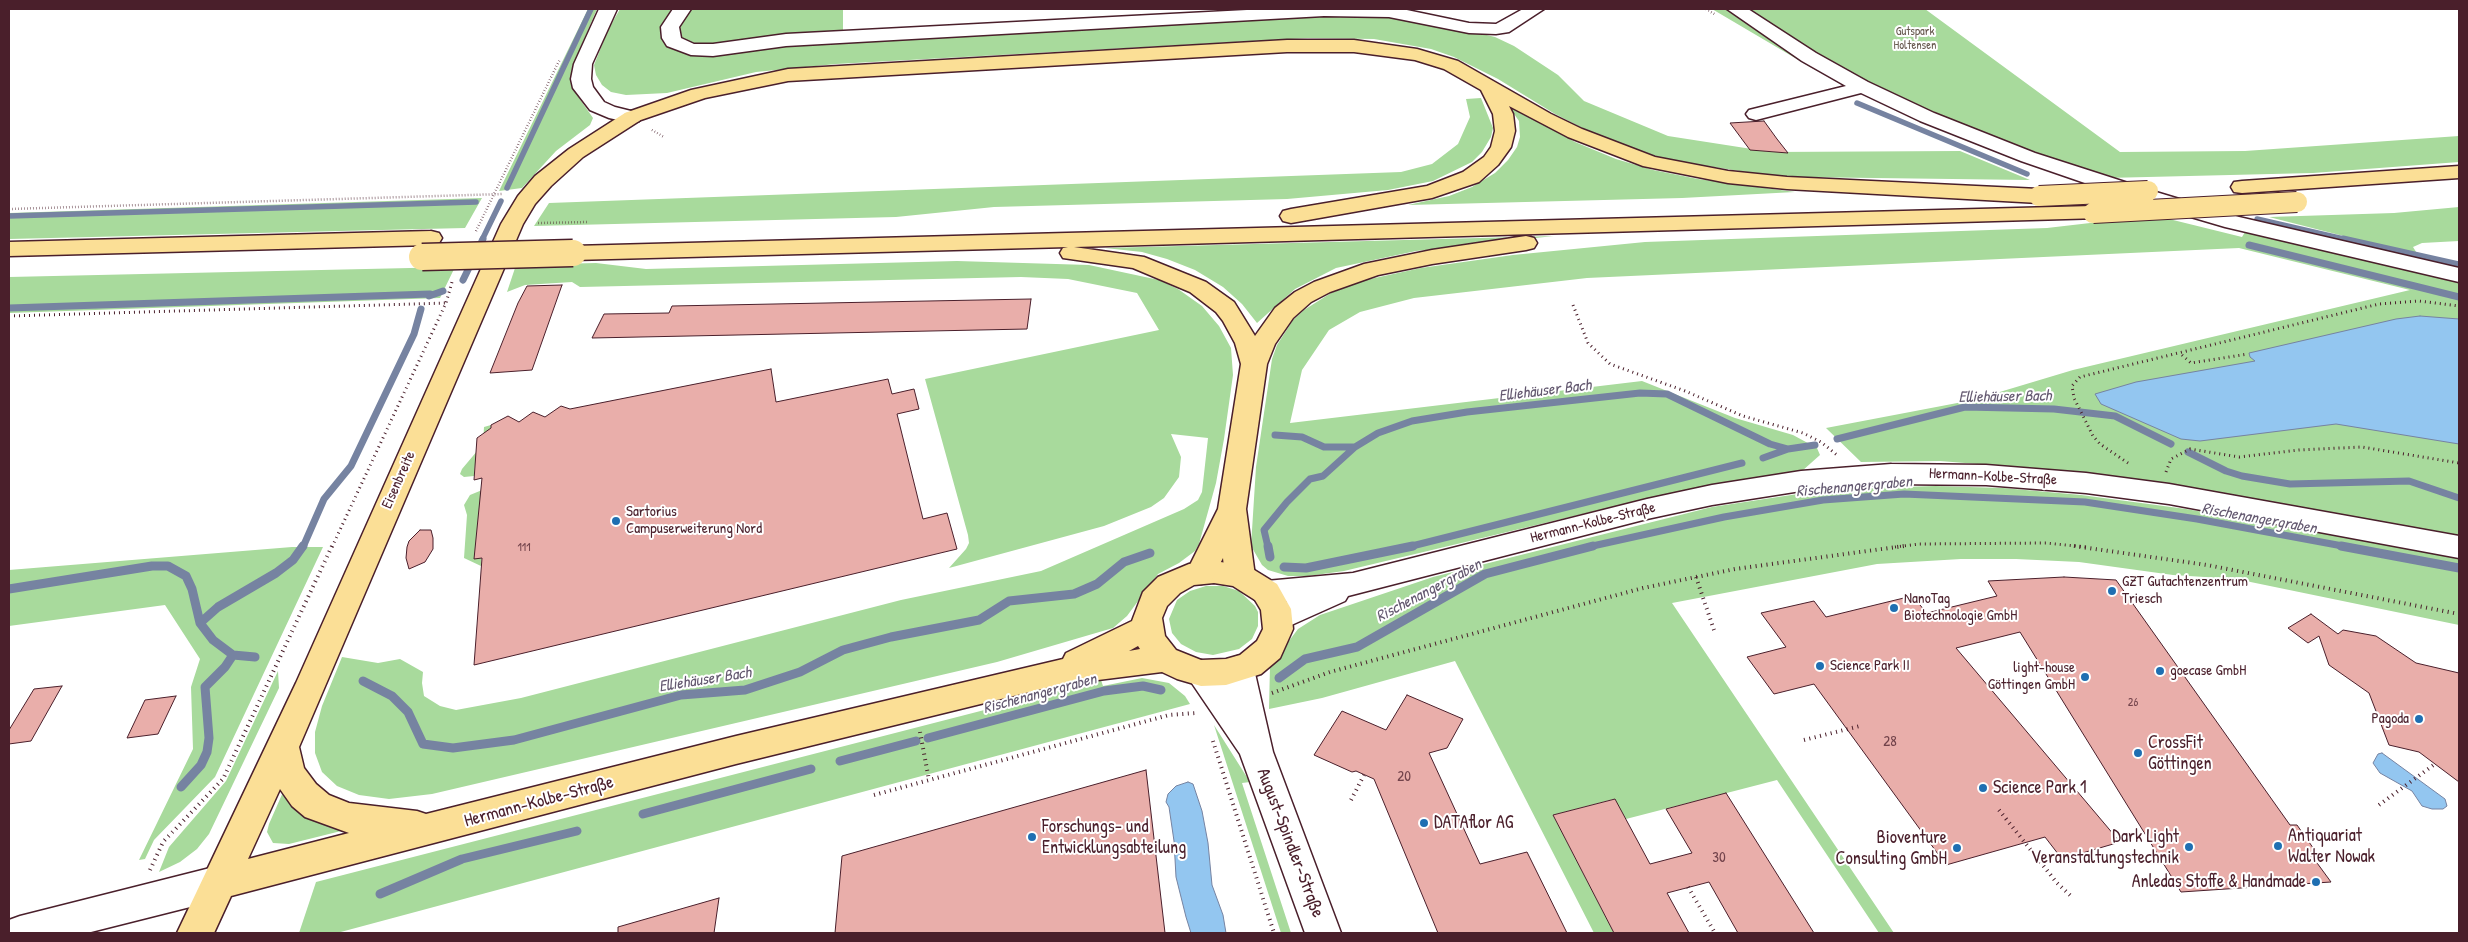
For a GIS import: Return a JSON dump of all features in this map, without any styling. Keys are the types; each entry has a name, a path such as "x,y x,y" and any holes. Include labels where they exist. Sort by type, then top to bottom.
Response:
{"main road":[{"name":"Eisenbreite","path":"195,933 318,669 512,224 526,201 542,182 576,153 632,118 698,94 752,81 788,75 1287,46 1354,46 1403,52 1451,65 1489,88 1575,133 1650,162 1708,173 1787,183 2039,196"},
{"path":"1291,216 1432,192 1471,177 1491,162 1501,147 1505,130 1503,114 1489,88"},
{"path":"9,268 427,248 580,237 2039,196 2242,187 2459,172"},
{"path":"580,237 983,242 2093,213 2297,202 2459,190"},
{"path":"1240,576 1232,509 1254,364 1263,342 1284,313 1303,298 1346,277 1432,257 1653,225"},
{"path":"983,242 1136,262 1178,277 1198,287 1224,308 1240,330 1254,364"},
{"path":"9,249 427,248"},
{"path":"1201,573 1232,509"},
{"path":"1214,572 1240,576 1254,583 1272,606 1278,630 1268,649 1250,664 1238,669 1213,674 1201,673 1182,667 1165,658 1156,649 1147,628 1150,609 1161,592 1178,580 1201,573 1214,572"},
{"name":"Hermann-Kolbe-Straße","path":"1058,672 1147,628"},
{"name":"Hermann-Kolbe-Straße","path":"218,883 736,750 1058,672 1165,658"},
{"path":"282,747 288,773 304,795 316,806 349,818 436,828"}],"street":[{"path":"608,9 585,58 581,79 583,88 597,106 609,112 632,118"},
{"path":"682,9 670,28 671,38 674,42 691,49 713,50 786,40 1324,11 1389,12 1469,28 1496,29 1503,28 1535,9"},
{"path":"1736,9 1809,57 1862,86 1994,144 2148,197 2234,222 2459,276"},
{"path":"1756,114 1846,93 1862,86"},
{"name":"Hermann-Kolbe-Straße","path":"1272,606 1712,494 1801,481 1860,476 1986,475 2086,483 2169,494 2459,546"},
{"name":"August-Spindler-Straße","path":"1238,669 1256,752 1323,933"},
{"name":"August-Spindler-Straße","path":"1201,673 1256,752"},
{"name":"Hermann-Kolbe-Straße","path":"20,933 218,883"}],"path":[{"path":"474,235 563,53"},
{"path":"9,209 494,194"},
{"path":"512,224 580,237"},
{"path":"133,905 163,842 223,779 446,303 456,275"},
{"path":"2086,418 2074,398 2072,386 2080,377 2182,354 2379,304 2419,301 2459,306"},
{"path":"9,316 446,303"},
{"path":"1573,305 1588,344 1610,364 1685,391 1743,416 1802,433 1822,442 1860,476"},
{"path":"2182,354 2191,363 2248,354"},
{"path":"2164,476 2171,459 2190,450 2239,457 2299,450 2362,447 2459,463"},
{"path":"1272,693 1340,670 1643,588 1735,569 1919,544 2046,543 2121,551 2207,565 2459,614"},
{"path":"1696,577 1714,630"},
{"path":"916,707 930,780"},
{"path":"874,795 1169,715 1202,713"},
{"path":"1804,740 1860,726"},
{"path":"1211,736 1274,933"},
{"path":"2379,805 2435,764"},
{"path":"1351,800 1364,774"},
{"path":"1999,810 2057,883 2072,897"},
{"path":"1688,888 1715,933"}],"green space":[{"path":"588,9 597,9 572,67 571,80 577,95 593,118 590,125 556,151 522,188 499,191"},
{"path":"620,9 675,9 660,32 665,44 680,50 1361,13 1420,19 1495,37 1514,46 1558,75 1584,101 1668,136 1771,152 1960,151 2030,180 1797,177 1759,174 1681,162 1643,153 1596,135 1555,114 1498,79 1454,57 1431,49 1374,39 1308,38 836,64 756,72 667,93 626,95 611,92 602,85 596,75 594,65 608,30"},
{"path":"690,9 843,9 843,33 700,46 686,43 678,36 678,29"},
{"path":"1712,9 1730,9 1773,40 1849,84 1843,85"},
{"name":"Gutspark Holtensen","path":"1747,9 1925,9 2120,152 2245,151 2459,136 2459,162 2313,173 2106,178 1946,119 1866,81 1815,53"},
{"path":"1481,98 1493,128 1491,137 1482,152 1472,162 1433,181 1388,190 1287,199 994,207 896,217 534,226 549,203 1401,172 1432,164 1458,144 1470,117 1466,99"},
{"path":"1507,104 1575,142 1616,159 1653,170 1698,179 1795,192 1682,198 1408,205 1449,196 1472,187 1495,173 1508,160 1517,147 1520,137 1519,121"},
{"path":"482,198 465,228 9,239 9,213"},
{"path":"2459,207 2459,241 2422,243 2413,247 2418,255 2269,217 2394,213"},
{"path":"2169,219 2242,237 2245,232 2459,281 2459,537 2274,503 2091,473 1940,461 1861,462 1826,428 1973,400 2073,370 2410,290 2239,248 1587,278 1414,298 1360,312 1329,330 1302,370 1290,423 1642,381 1735,418 1793,435 1817,448 1820,455 1802,471 1750,478 1637,501 1344,571 1308,576 1288,576 1268,570 1262,565 1251,546 1256,467 1272,359 1277,345 1293,320 1304,310 1331,293 1361,281 1421,268 1513,255 1645,242 2047,228 2116,220"},
{"path":"1554,236 1416,251 1336,268 1295,289 1257,323 1242,304 1223,287 1195,270 1142,252 1105,248"},
{"path":"957,261 1089,265 1159,280 1178,289 1202,306 1219,326 1231,348 1233,375 1224,439 1216,483 1199,544 1195,551 1179,563 1158,574 1127,616 1113,628 997,662 432,794 389,799 359,795 337,786 322,772 315,753 315,732 322,706 342,657 378,663 400,659 423,672 424,696 440,706 456,710 521,698 901,600 1041,571 1184,509 1198,500 1202,492 1208,438 1171,434 1181,457 1179,477 1164,498 1151,507 1104,526 949,568 966,549 969,543 968,535 925,379 1159,330 1137,293 1068,279 1021,277 580,287 572,282 525,285 507,292 516,265 596,263 646,269"},
{"path":"455,267 440,298 9,313 9,277"},
{"path":"491,425 489,462 475,465 474,476 464,477 460,474 462,469 483,444 484,427"},
{"path":"1935,486 2003,488 2081,495 2186,509 2459,557 2459,625 2236,579 2173,575 2079,562 2016,559 1961,559 1877,564 1672,603 1894,933 1879,933 1777,780 1626,819 1614,799 1553,815 1614,933 1594,933 1455,661 1322,698 1269,709 1270,666 1298,629 1320,615 1433,577 1712,507 1798,494 1871,488"},
{"path":"487,488 481,566 464,558 467,515 464,505 470,495"},
{"path":"292,547 323,547 215,777 154,840 145,859 139,860 193,749 191,687 200,659 165,605 9,626 9,570"},
{"path":"1206,586 1223,586 1239,591 1255,606 1258,612 1258,626 1252,639 1239,649 1213,655 1196,652 1181,644 1172,633 1169,619 1177,600 1190,591"},
{"path":"278,671 279,688 209,834 197,849 180,862 159,872 169,847 226,781"},
{"path":"1142,678 1169,683 1185,696 1190,704 337,933 299,933 316,882 1101,680 1103,686"},
{"path":"1214,725 1250,782 1242,783 1291,933 1281,933"},
{"path":"287,783 361,826 289,844 273,843 267,832"}],"water":[{"path":"2420,316 2459,319 2459,444 2336,424 2200,441 2181,439 2101,404 2095,394 2136,382 2255,361 2250,357 2249,353 2396,319"},
{"path":"2382,753 2445,799 2447,806 2443,809 2432,809 2422,806 2412,791 2380,773 2373,763 2378,754"},
{"path":"1188,782 1193,784 1202,811 1208,843 1212,885 1223,915 1226,933 1191,933 1186,917 1176,877 1174,841 1169,807 1166,802 1168,794 1176,786"}],"building":[{"path":"1764,121 1788,153 1750,150 1730,123"},
{"path":"562,285 532,370 490,373 518,303 527,286"},
{"path":"1031,299 1027,329 592,338 604,314 669,313 672,306"},
{"path":"771,369 776,402 888,379 892,394 914,389 919,409 897,414 923,519 947,513 957,549 474,665 482,558 474,559 482,478 474,480 477,438 491,428 491,425 508,416 519,422 533,412 545,417 561,406 570,409"},
{"path":"420,530 431,530 433,549 425,562 409,569 406,558 407,547 409,541"},
{"path":"2064,577 2116,580 2290,825 2297,825 2316,852 2309,852 2331,882 2181,892 2020,632 1956,648 2120,842 2062,859 2045,837 1946,865 1814,684 1774,694 1747,657 1786,647 1761,613 1814,601 1826,617 1912,596 1927,613 1997,596 1988,581"},
{"name":"Pagoda","path":"2311,614 2338,634 2343,630 2376,636 2416,663 2459,673 2459,782 2419,752 2389,745 2369,693 2329,665 2319,636 2308,643 2288,628"},
{"path":"62,686 31,741 9,744 9,730 34,689"},
{"path":"1407,695 1463,719 1447,748 1429,753 1480,864 1527,852 1567,933 1438,933 1374,779 1356,771 1352,772 1314,755 1342,711 1386,730"},
{"path":"176,696 158,734 127,738 145,700"},
{"name":"Forschungs- und Entwicklungsabteilung","path":"1146,770 1165,933 835,933 842,856"},
{"path":"1726,793 1814,933 1738,933 1709,882 1667,893 1689,933 1614,933 1553,815 1615,799 1650,864 1692,853 1666,809"},
{"path":"719,898 714,933 618,933 618,927"}],"waterway":[{"path":"507,188 591,9"},
{"path":"1857,103 2027,174"},
{"path":"482,240 501,201"},
{"path":"9,216 476,202"},
{"path":"2257,219 2348,240"},
{"path":"463,280 483,239"},
{"path":"2343,239 2459,265"},
{"path":"2249,245 2459,297"},
{"path":"429,296 443,291"},
{"path":"9,308 430,294"},
{"path":"303,547 324,499 351,466 414,334 421,309"},
{"name":"Elliehäuser Bach","path":"1355,447 1378,433 1412,421 1467,412 1640,393 1667,394 1770,444 1788,449"},
{"name":"Elliehäuser Bach","path":"1837,439 1965,407 2054,409 2115,416 2171,444"},
{"name":"Elliehäuser Bach","path":"1275,435 1302,437 1324,447 1355,447"},
{"name":"Elliehäuser Bach","path":"1788,449 1815,445"},
{"path":"1268,547 1264,530 1287,502 1310,479 1323,476 1355,447"},
{"path":"1763,458 1788,449"},
{"name":"Elliehäuser Bach","path":"2188,452 2226,471 2242,476 2290,484 2409,481 2459,498"},
{"path":"1408,547 1742,463"},
{"name":"Rischenangergraben","path":"1588,547 1724,517 1823,500 1904,494 2085,502 2197,519 2348,547"},
{"path":"200,623 218,607 276,573 293,560 303,546"},
{"path":"1268,546 1270,557"},
{"path":"1284,567 1306,568 1413,546"},
{"name":"Rischenangergraben","path":"1279,678 1305,659 1357,647 1485,574 1593,546"},
{"name":"Rischenangergraben","path":"2341,546 2459,568"},
{"name":"Elliehäuser Bach","path":"363,681 392,696 408,712 423,744 453,748 514,740 681,695 745,690 800,672 843,650 891,637 979,620 1009,601 1074,594 1097,584 1124,562 1150,553"},
{"path":"9,589 152,566 168,566 186,576 192,589 200,623"},
{"path":"200,623 213,640 233,655"},
{"path":"181,787 201,765 207,752 209,738 205,687 225,667 233,655"},
{"path":"233,655 255,657"},
{"name":"Rischenangergraben","path":"928,738 1104,691 1143,686 1161,690"},
{"name":"Rischenangergraben","path":"840,761 916,741"},
{"name":"Rischenangergraben","path":"643,814 811,769"},
{"name":"Rischenangergraben","path":"380,894 462,859 577,831"}],"place":[{"name":"Sartorius Campuserweiterung Nord","path":"616,521"},
{"name":"GZT Gutachtenzentrum Triesch","path":"2112,591"},
{"name":"NanoTag Biotechnologie GmbH","path":"1894,608"},
{"name":"Science Park II","path":"1820,666"},
{"name":"goecase GmbH","path":"2160,671"},
{"name":"light-house Göttingen GmbH","path":"2085,677"},
{"name":"Pagoda","path":"2419,719"},
{"name":"CrossFit Göttingen","path":"2138,753"},
{"name":"Science Park 1","path":"1983,788"},
{"name":"DATAflor AG","path":"1424,823"},
{"name":"Forschungs- und Entwicklungsabteilung","path":"1032,837"},
{"name":"Antiquariat Walter Nowak","path":"2278,846"},
{"name":"Dark Light Veranstaltungstechnik","path":"2189,847"},
{"name":"Bioventure Consulting GmbH","path":"1957,848"},
{"name":"Anledas Stoffe & Handmade","path":"2316,882"}]}
